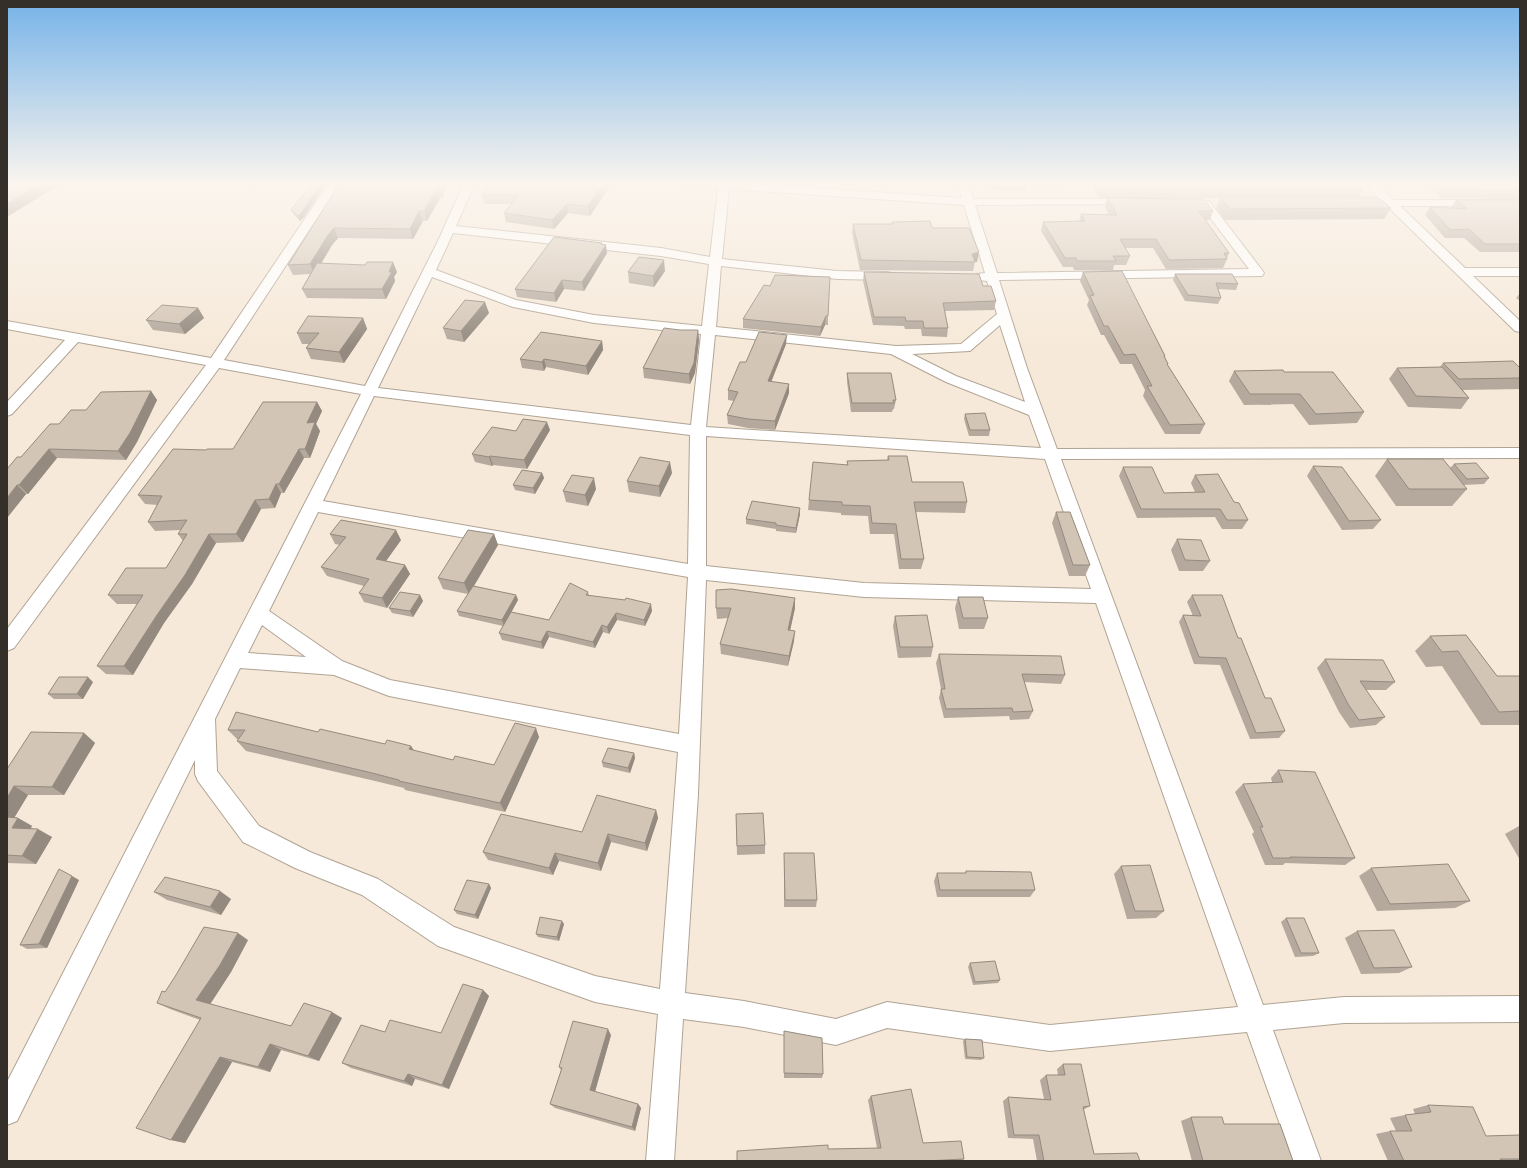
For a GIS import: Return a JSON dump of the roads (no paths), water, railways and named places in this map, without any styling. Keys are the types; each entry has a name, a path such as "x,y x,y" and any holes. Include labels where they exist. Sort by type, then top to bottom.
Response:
{"street":[{"path":"7,643 215,363 299,238"},
{"path":"7,1111 313,505 445,238"},
{"path":"521,238 661,252 717,262 837,275 899,276"},
{"path":"660,1161 688,794 697,572 698,431 719,238"},
{"path":"981,238 1020,368 1307,1161"},
{"path":"970,277 1258,273 1229,238"},
{"path":"1425,238 1520,328"},
{"path":"429,272 513,303 594,319 896,350 965,348 1004,315"},
{"path":"1462,272 1520,272"},
{"path":"7,326 370,391 698,431 1051,454 1520,453"},
{"path":"7,411 75,338"},
{"path":"896,350 951,379 1036,412"},
{"path":"313,505 697,572 864,590 1103,596"},
{"path":"258,613 335,667 389,688 689,745"},
{"path":"235,660 335,667"},
{"path":"205,719 206,774 251,834 303,860 370,887 447,938 595,989 671,1004 744,1014 836,1032 887,1015 1050,1038 1344,1010 1520,1009"}]}
